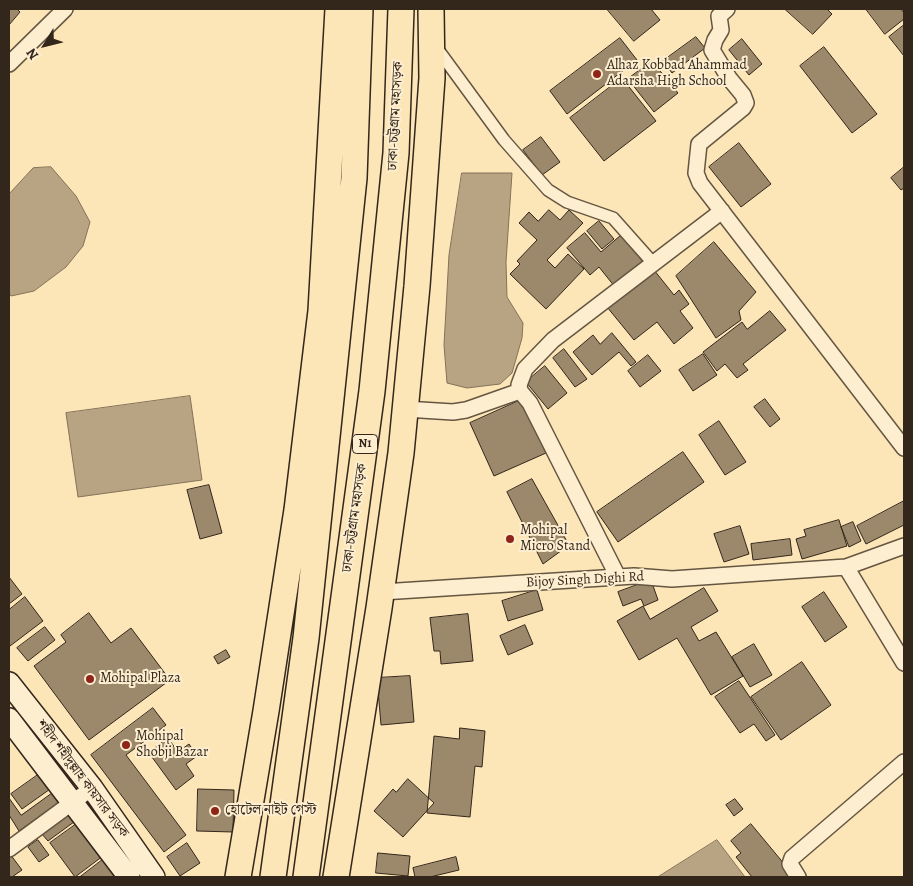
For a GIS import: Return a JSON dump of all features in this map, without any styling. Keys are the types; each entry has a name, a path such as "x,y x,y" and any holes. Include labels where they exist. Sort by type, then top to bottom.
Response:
{"highway":[{"path":"238,877 296,519 321,311 338,9"},
{"path":"273,877 306,638 354,178 360,9"},
{"name":"ঢাকা-চট্টগ্রাম মহাসড়ক","path":"306,877 372,391 396,153 400,9"},
{"path":"336,877 353,783 401,452 417,286 432,78 431,9"}],"main road":[{"name":"শহীদ শহীদুল্লাহ কায়সার সড়ক","path":"9,683 92,788 154,877"},
{"name":"শহীদ শহীদুল্লাহ কায়সার সড়ক","path":"9,719 129,877"}],"street":[{"path":"9,64 65,9"},
{"path":"727,9 720,16 721,30 712,50 743,95 746,103 744,108 699,144 696,172 700,183 904,448"},
{"path":"431,40 504,140 548,190 567,202 613,218 653,263"},
{"path":"618,577 530,403 520,391 519,385 525,368 553,340 722,211"},
{"path":"405,409 453,412 466,410 520,391"},
{"name":"Bijoy Singh Dighi Rd","path":"382,592 634,576 672,579 846,567 904,546"},
{"path":"846,567 904,664"},
{"path":"798,877 790,864 792,858 904,762"},
{"path":"9,849 92,788"}],"shaded area":[{"path":"51,167 76,196 90,222 83,246 66,267 34,291 11,296 9,293 9,194 33,168"},
{"path":"462,173 512,173 506,262 507,297 523,323 522,338 512,373 500,384 467,388 447,383 444,345 449,255"},
{"path":"190,396 202,480 78,497 66,413"},
{"path":"717,840 745,877 658,877"}],"building":[{"path":"9,9 17,9 20,12 9,25"},
{"path":"607,9 651,9 660,20 634,41"},
{"path":"785,9 827,9 832,14 813,34"},
{"path":"866,9 901,9 904,13 904,19 885,34"},
{"path":"904,25 904,56 889,37"},
{"path":"696,37 705,48 672,73 663,61"},
{"path":"620,38 637,60 567,114 550,91"},
{"path":"742,39 762,64 749,75 729,50"},
{"path":"824,47 877,114 852,133 800,66"},
{"path":"652,61 678,93 654,112 628,79"},
{"path":"622,78 656,121 604,161 570,118"},
{"path":"541,137 560,162 542,175 523,150"},
{"path":"739,143 771,184 741,207 709,167"},
{"path":"904,167 904,188 901,190 891,178"},
{"path":"549,210 560,220 569,210 583,223 547,260 555,268 568,254 584,269 546,309 510,274 520,264 517,261 537,240 519,223 529,212 538,221"},
{"path":"599,221 614,239 602,249 587,231"},
{"path":"585,233 601,252 621,235 644,263 615,287 599,267 590,275 567,248"},
{"path":"714,242 756,292 739,311 741,320 716,338 676,276"},
{"path":"654,270 674,295 679,290 689,304 680,311 693,328 674,344 657,322 634,340 607,307"},
{"path":"770,311 786,330 743,364 748,370 737,378 725,364 717,371 703,352 742,322 747,329"},
{"path":"612,333 636,362 631,366 619,352 592,375 573,352 593,335 600,344"},
{"path":"564,349 587,379 575,387 553,358"},
{"path":"703,354 717,375 693,391 679,370"},
{"path":"648,355 661,371 640,387 628,371"},
{"path":"545,366 567,393 548,409 526,382"},
{"path":"765,399 780,419 770,427 754,407"},
{"path":"521,400 546,453 494,476 470,423"},
{"path":"719,421 746,462 725,475 699,435"},
{"path":"683,452 704,482 618,542 597,512"},
{"path":"532,479 569,545 543,564 507,492"},
{"path":"209,485 222,533 200,539 187,490"},
{"path":"904,501 904,525 866,544 857,526"},
{"path":"839,520 847,546 802,559 796,539 806,536 804,530"},
{"path":"853,522 861,541 849,547 841,527"},
{"path":"740,526 749,554 724,562 714,534"},
{"path":"790,539 792,555 753,560 751,544"},
{"path":"9,577 22,594 9,604"},
{"path":"651,580 658,600 644,606 641,599 623,606 618,592"},
{"path":"704,588 718,611 691,627 699,641 716,632 743,676 711,695 677,638 639,660 617,621 643,606 650,619"},
{"path":"537,590 543,610 508,621 502,601"},
{"path":"824,592 847,627 825,642 802,607"},
{"path":"25,597 43,621 10,646 9,610"},
{"path":"89,613 111,643 131,628 170,680 89,740 34,666 66,642 61,635"},
{"path":"468,614 473,661 441,664 440,651 434,651 430,618"},
{"path":"525,625 533,644 508,655 500,636"},
{"path":"45,627 55,640 28,661 17,648"},
{"path":"754,644 772,675 750,687 732,657"},
{"path":"226,650 230,657 218,664 214,657"},
{"path":"802,662 831,705 781,740 751,697"},
{"path":"410,676 414,722 381,725 377,678"},
{"path":"739,681 775,735 766,741 754,724 740,733 715,697"},
{"path":"153,708 166,725 126,755 186,835 164,852 91,755"},
{"path":"460,728 485,731 482,767 475,766 470,817 427,813 434,736 459,739"},
{"path":"168,738 178,752 189,744 197,756 186,764 194,776 176,790 149,753"},
{"path":"42,772 53,787 22,809 11,794"},
{"path":"408,779 434,803 403,837 374,811 393,789 396,792"},
{"name":"হোটেল নাইট গেস্ট","path":"198,789 234,790 233,832 197,831"},
{"path":"54,792 61,801 19,831 9,815 9,798 21,815"},
{"path":"735,799 743,809 734,816 726,805"},
{"path":"71,810 78,819 48,841 41,833"},
{"path":"82,820 107,853 75,877 50,843"},
{"path":"751,824 795,877 752,877 736,857 741,853 731,841"},
{"path":"38,840 49,855 39,862 28,847"},
{"path":"187,843 200,863 180,876 167,857"},
{"path":"378,853 410,856 408,876 376,873"},
{"path":"10,854 22,870 12,877 9,877"},
{"path":"456,857 459,870 430,877 415,877 413,868"},
{"path":"105,858 119,877 80,877"}],"place":[{"name":"Alhaz Kobbad Ahammad Adarsha High School","path":"597,74"},
{"name":"Mohipal Micro Stand","path":"510,539"},
{"name":"Mohipal Plaza","path":"90,679"},
{"name":"Mohipal Shobji Bazar","path":"126,745"},
{"name":"হোটেল নাইট গেস্ট","path":"215,811"}]}
